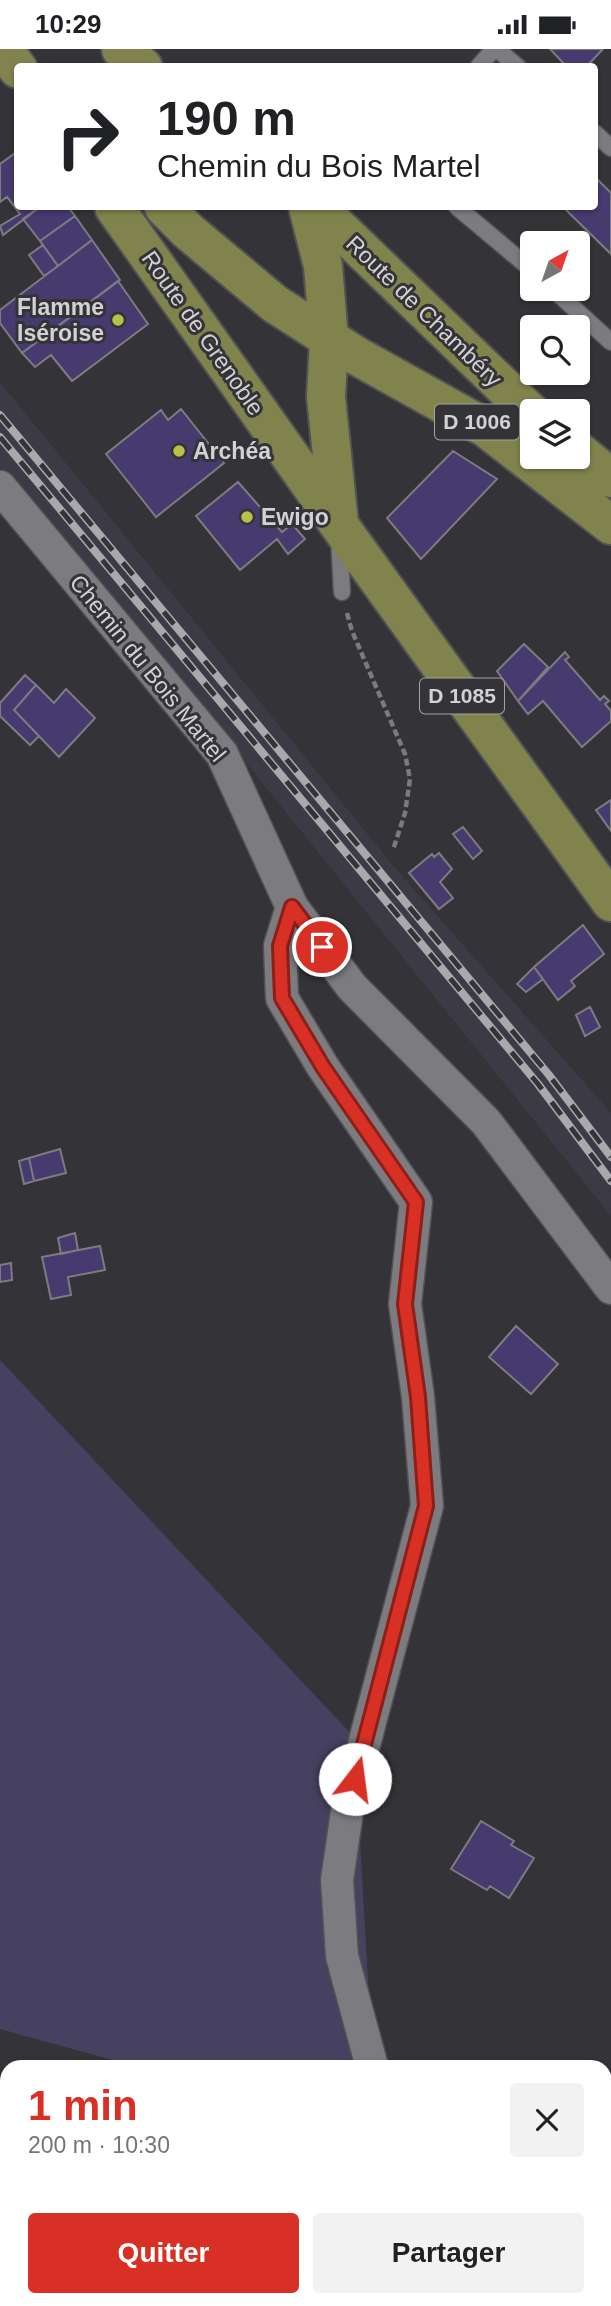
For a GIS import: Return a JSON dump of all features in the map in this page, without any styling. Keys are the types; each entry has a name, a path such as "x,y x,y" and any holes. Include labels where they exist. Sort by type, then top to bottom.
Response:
{"main road":[{"path":"3,49 14,64"},
{"path":"12,49 25,63"},
{"path":"121,49 138,63"},
{"name":"Route de Grenoble","path":"116,210 611,902"},
{"name":"Route de Chambéry","path":"167,210 188,232 275,304 329,339 486,428 611,525"},
{"path":"309,210 323,266 329,339 326,397 339,525"},
{"name":"Route de Chambéry","path":"320,210 520,402"},
{"path":"590,461 611,478"}],"street":[{"name":"Chemin du Bois Martel","path":"0,487 222,754 292,907 352,987 486,1122 611,1289"},
{"path":"292,907 280,946 282,998 323,1067 416,1202 405,1304 418,1397 426,1506 348,1805 337,1880 342,1956 370,2060"}],"lane":[{"path":"482,63 496,49 513,63"},
{"path":"598,136 611,148"},
{"path":"461,210 520,260"},
{"path":"566,301 611,342"},
{"path":"339,525 342,592"}],"path":[{"path":"342,592 352,631 405,754 410,779 405,813 393,850"}],"shaded area":[{"path":"0,382 391,863 611,1113 611,1216 239,754 0,467"},
{"path":"0,1360 354,1737 373,2060 113,2060 0,2029"}],"building":[{"path":"550,49 603,49 590,63 563,63"},
{"path":"14,154 14,206 7,197 0,202 0,164"},
{"path":"598,180 611,193 611,254 566,210 598,210"},
{"path":"17,210 36,210 3,235 0,226 20,214"},
{"path":"36,210 70,210 75,216 40,241 23,219"},
{"path":"75,216 92,240 58,266 40,241"},
{"path":"92,240 120,280 22,353 0,323 0,310"},
{"path":"43,245 58,266 44,276 29,255"},
{"path":"118,281 148,324 72,381 51,355 35,367 22,353"},
{"path":"181,409 224,463 156,517 106,454 161,410 168,420"},
{"path":"453,451 497,479 421,559 387,518"},
{"path":"238,482 282,532 292,524 305,539 288,554 277,539 240,570 196,516"},
{"path":"524,644 548,667 518,701 497,671"},
{"path":"565,652 569,657 565,660 600,700 604,696 609,701 605,704 611,711 611,721 582,747 543,701 528,714 518,701"},
{"path":"25,675 36,685 14,710 39,736 30,745 0,716 0,703"},
{"path":"36,685 54,703 66,689 95,718 59,757 14,710"},
{"path":"611,800 611,831 596,810"},
{"path":"463,827 482,851 473,859 453,834"},
{"path":"439,853 452,869 440,882 453,898 439,909 409,873 432,854 434,857"},
{"path":"583,925 604,954 571,981 575,986 558,1000 534,967"},
{"path":"534,967 543,979 526,992 517,984"},
{"path":"590,1007 600,1027 585,1036 576,1015"},
{"path":"60,1149 66,1173 34,1181 29,1158"},
{"path":"29,1158 34,1181 24,1184 19,1161"},
{"path":"75,1233 78,1250 61,1254 58,1238"},
{"path":"100,1246 105,1270 68,1277 71,1295 51,1299 42,1257"},
{"path":"11,1263 12,1280 0,1282 0,1265"},
{"path":"516,1326 558,1364 531,1394 489,1357"},
{"path":"481,1821 514,1841 511,1845 534,1858 509,1898 490,1886 487,1890 451,1869"}],"railway":[{"path":"0,415 549,1075 611,1157"},
{"path":"0,437 538,1084 611,1181"}],"place":[{"name":"Flamme Iséroise","path":"118,320"},
{"name":"Archéa","path":"179,451"},
{"name":"Ewigo","path":"247,517"}],"route":[{"path":"322,947 292,907 280,946 282,998 323,1067 416,1202 405,1304 418,1397 426,1506 355,1779"}]}
